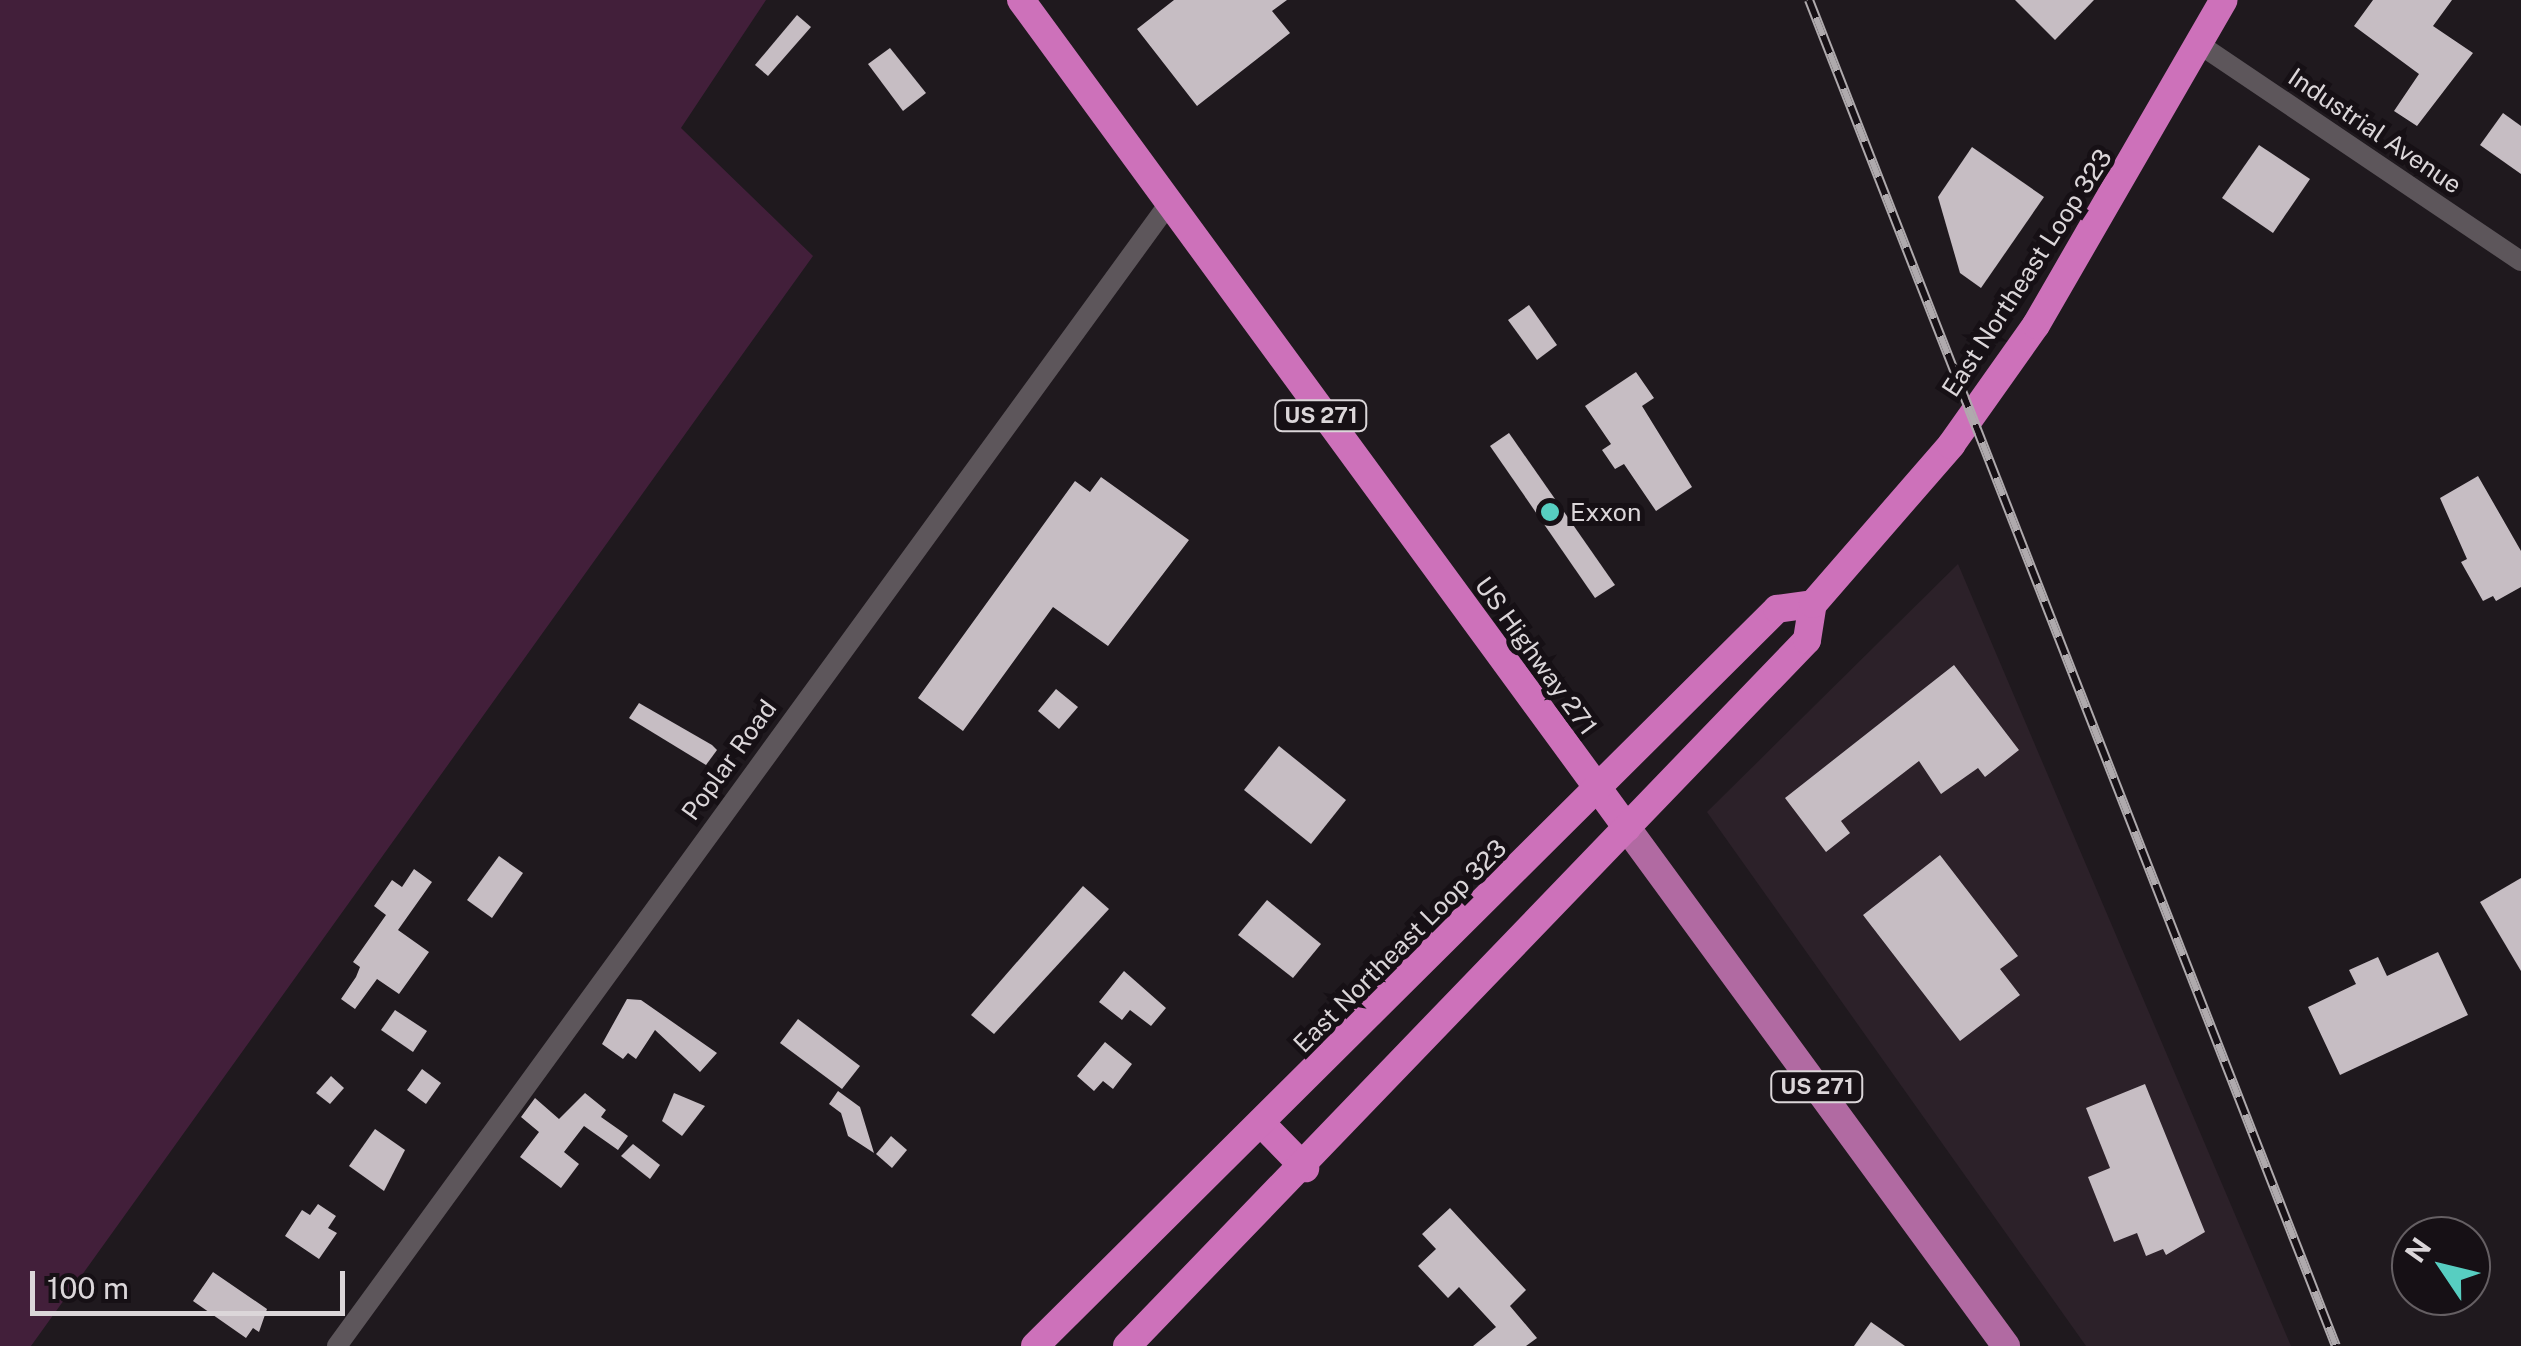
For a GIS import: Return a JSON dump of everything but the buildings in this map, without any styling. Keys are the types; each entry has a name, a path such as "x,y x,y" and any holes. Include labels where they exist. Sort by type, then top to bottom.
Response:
{"highway":[{"name":"US Highway 271","path":"1020,0 1166,206 1627,828"},
{"name":"East Northeast Loop 323","path":"1127,1346 1305,1168 1807,640 1813,604 1940,457 2014,358 2224,0"},
{"name":"East Northeast Loop 323","path":"1035,1346 1599,792 1777,609 1813,604"},
{"path":"1262,1124 1305,1168"}],"main road":[{"name":"US Highway 271","path":"1627,828 2006,1346"}],"street":[{"name":"Industrial Avenue","path":"2199,44 2521,261"},
{"name":"Poplar Road","path":"336,1346 1166,206"}],"shaded area":[{"path":"0,0 766,0 681,128 813,256 31,1346 0,1346"},
{"path":"1958,564 2291,1346 2086,1346 1707,812"}],"railway":[{"path":"1809,0 2336,1346"}],"place":[{"name":"Exxon","path":"1550,512"}]}
